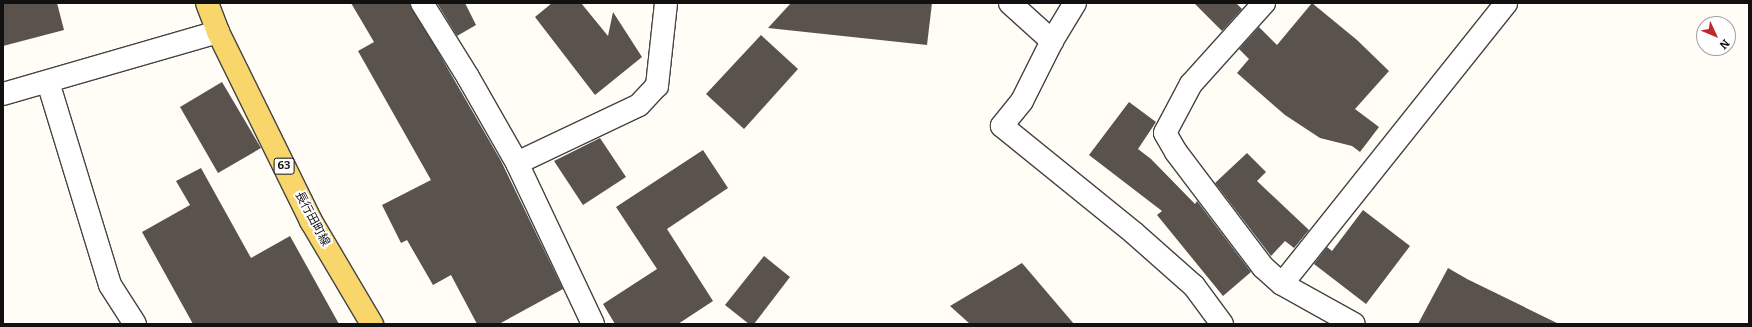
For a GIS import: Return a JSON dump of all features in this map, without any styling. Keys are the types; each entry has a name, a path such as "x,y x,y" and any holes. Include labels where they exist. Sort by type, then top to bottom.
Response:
{"main road":[{"name":"長行田町線","path":"207,3 218,32 311,221 372,324"}],"street":[{"path":"3,94 48,82 131,55 218,32 220,3"},
{"path":"422,3 468,77 517,164 593,324"},
{"path":"517,164 639,105 658,86 666,3"},
{"path":"1010,3 1052,42"},
{"path":"1074,3 1052,42 1022,102 1002,126 1134,233 1194,286 1222,324"},
{"path":"1264,3 1191,84 1165,133 1176,152 1263,268 1282,284 1354,324"},
{"path":"1282,284 1506,3"},
{"path":"48,82 110,285 135,324"}],"building":[{"path":"3,3 57,3 64,30 3,46"},
{"path":"351,3 410,3 501,161 563,289 499,324 477,324 451,275 433,285 407,240 401,243 382,205 431,180 358,51 374,42"},
{"path":"437,3 465,3 476,25 457,36"},
{"path":"552,3 581,3 608,36 613,12 642,57 595,95 535,17"},
{"path":"791,3 932,3 927,45 768,28"},
{"path":"1194,3 1236,3 1242,9 1222,31"},
{"path":"1312,3 1357,40 1389,71 1355,109 1379,127 1360,152 1352,146 1320,138 1285,115 1237,73 1249,59 1239,49 1259,27 1277,45"},
{"path":"761,35 798,69 744,129 706,94"},
{"path":"222,82 261,148 218,173 180,107"},
{"path":"1129,102 1156,122 1138,149 1151,159 1195,204 1197,201 1251,272 1223,296 1157,215 1162,211 1089,155"},
{"path":"600,138 626,177 583,205 554,161"},
{"path":"703,150 728,188 667,229 713,301 678,324 615,324 603,304 657,269 616,207"},
{"path":"1247,153 1266,172 1257,181 1309,230 1294,248 1285,241 1271,256 1215,183"},
{"path":"201,168 251,258 290,236 339,324 193,324 142,232 190,205 176,181"},
{"path":"1363,210 1410,246 1366,304 1314,264 1327,247 1332,251"},
{"path":"764,256 790,277 754,324 749,324 725,305"},
{"path":"1022,263 1074,324 970,324 950,306"},
{"path":"1448,268 1467,279 1559,324 1418,324"}]}
